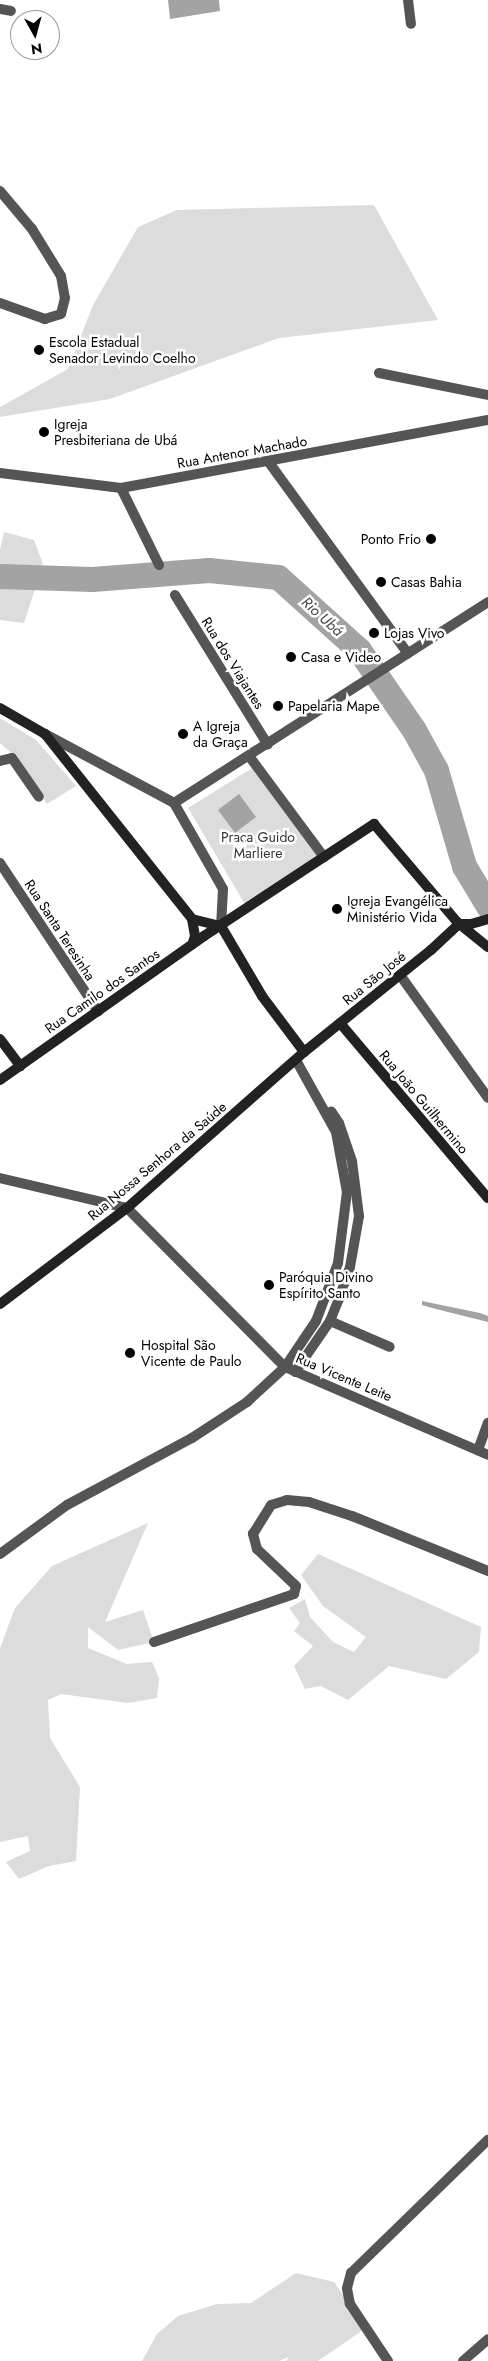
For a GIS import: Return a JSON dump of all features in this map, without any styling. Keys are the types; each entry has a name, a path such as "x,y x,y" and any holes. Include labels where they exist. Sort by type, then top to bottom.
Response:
{"main road":[{"path":"0,708 46,734 192,919 195,936 192,945"},
{"name":"Rua Camilo dos Santos","path":"0,1080 192,945 374,824 459,924"},
{"path":"192,919 221,926 262,996 304,1052"},
{"path":"459,924 486,919"},
{"path":"459,924 488,945"},
{"name":"Rua São José","path":"304,1052 400,975 459,924"},
{"name":"Rua João Guilhermino","path":"340,1023 488,1198"},
{"path":"0,1039 20,1066"},
{"name":"Rua Nossa Senhora da Saúde","path":"0,1304 126,1208 304,1052"}],"street":[{"path":"410,1 411,24"},
{"path":"0,191 32,229 61,276 65,298 61,314 45,319 0,303"},
{"path":"379,373 488,395"},
{"name":"Rua Antenor Machado","path":"0,473 121,488 488,420"},
{"path":"268,462 408,654"},
{"path":"121,488 159,565"},
{"name":"Rua dos Viajantes","path":"175,596 268,745"},
{"path":"174,803 268,745 488,602"},
{"path":"46,734 174,803 223,889 221,926"},
{"path":"249,756 324,857"},
{"path":"0,761 12,758 38,797"},
{"name":"Rua Santa Teresinha","path":"0,863 98,1011"},
{"path":"400,975 488,1098"},
{"path":"290,1369 330,1291 338,1263 347,1192 336,1132 296,1060"},
{"path":"0,1554 67,1505 192,1438 247,1402 290,1369 330,1321 350,1267 358,1201 352,1161 340,1123 311,1084"},
{"path":"0,1178 126,1208"},
{"name":"Rua Vicente Leite","path":"126,1208 290,1369 488,1455"},
{"path":"330,1321 390,1347"},
{"path":"478,1450 488,1423"},
{"path":"154,1642 294,1594 296,1586 257,1549 253,1534 271,1505 288,1500 309,1502 352,1516 488,1571"},
{"path":"388,2361 350,2304 347,2288 351,2273 488,2140"},
{"path":"463,2361 488,2339"}],"green space":[{"path":"374,205 438,320 279,338 110,399 0,417 0,407 68,369 93,305 138,227 177,210"},
{"path":"4,532 34,540 43,564 24,623 0,620 0,550"},
{"path":"0,718 36,740 76,786 47,804 14,755 0,743"},
{"name":"Praça Guido Marliere","path":"254,767 317,855 246,906 188,808"},
{"path":"148,1523 105,1622 143,1610 154,1642 118,1650 88,1627 88,1648 127,1664 152,1662 159,1678 157,1698 128,1703 61,1694 48,1700 50,1738 80,1787 76,1861 49,1866 19,1879 6,1862 30,1851 28,1836 0,1842 0,1649 7,1629 15,1608 52,1566"},
{"path":"318,1554 481,1627 479,1652 446,1679 389,1666 348,1700 321,1686 305,1689 294,1666 313,1646 294,1631 300,1623 289,1608 305,1599 310,1617 333,1642 354,1652 366,1637 323,1606 301,1575"},
{"path":"296,2273 334,2282 366,2328 318,2361 286,2361 289,2357 279,2361 142,2361 157,2334 178,2316 217,2304 251,2303"}],"shaded area":[{"path":"168,0 219,0 220,11 170,19"},
{"path":"239,794 256,817 235,833 218,810"},
{"path":"422,1301 480,1313 488,1316 488,1322 422,1305"}],"waterway":[{"name":"Rio Ubá","path":"0,576 92,579 209,570 278,577 359,650 414,730 436,770 464,866 488,906"}],"place":[{"name":"Escola Estadual Senador Levindo Coelho","path":"39,350"},
{"name":"Igreja Presbiteriana de Ubá","path":"44,432"},
{"name":"Ponto Frio","path":"431,539"},
{"name":"Casas Bahia","path":"381,582"},
{"name":"Lojas Vivo","path":"374,633"},
{"name":"Casa e Video","path":"291,657"},
{"name":"Papelaria Mape","path":"278,706"},
{"name":"A Igreja da Graça","path":"183,734"},
{"name":"Igreja Evangélica Ministério Vida","path":"337,909"},
{"name":"Paróquia Divino Espírito Santo","path":"269,1285"},
{"name":"Hospital São Vicente de Paulo","path":"130,1353"}]}
